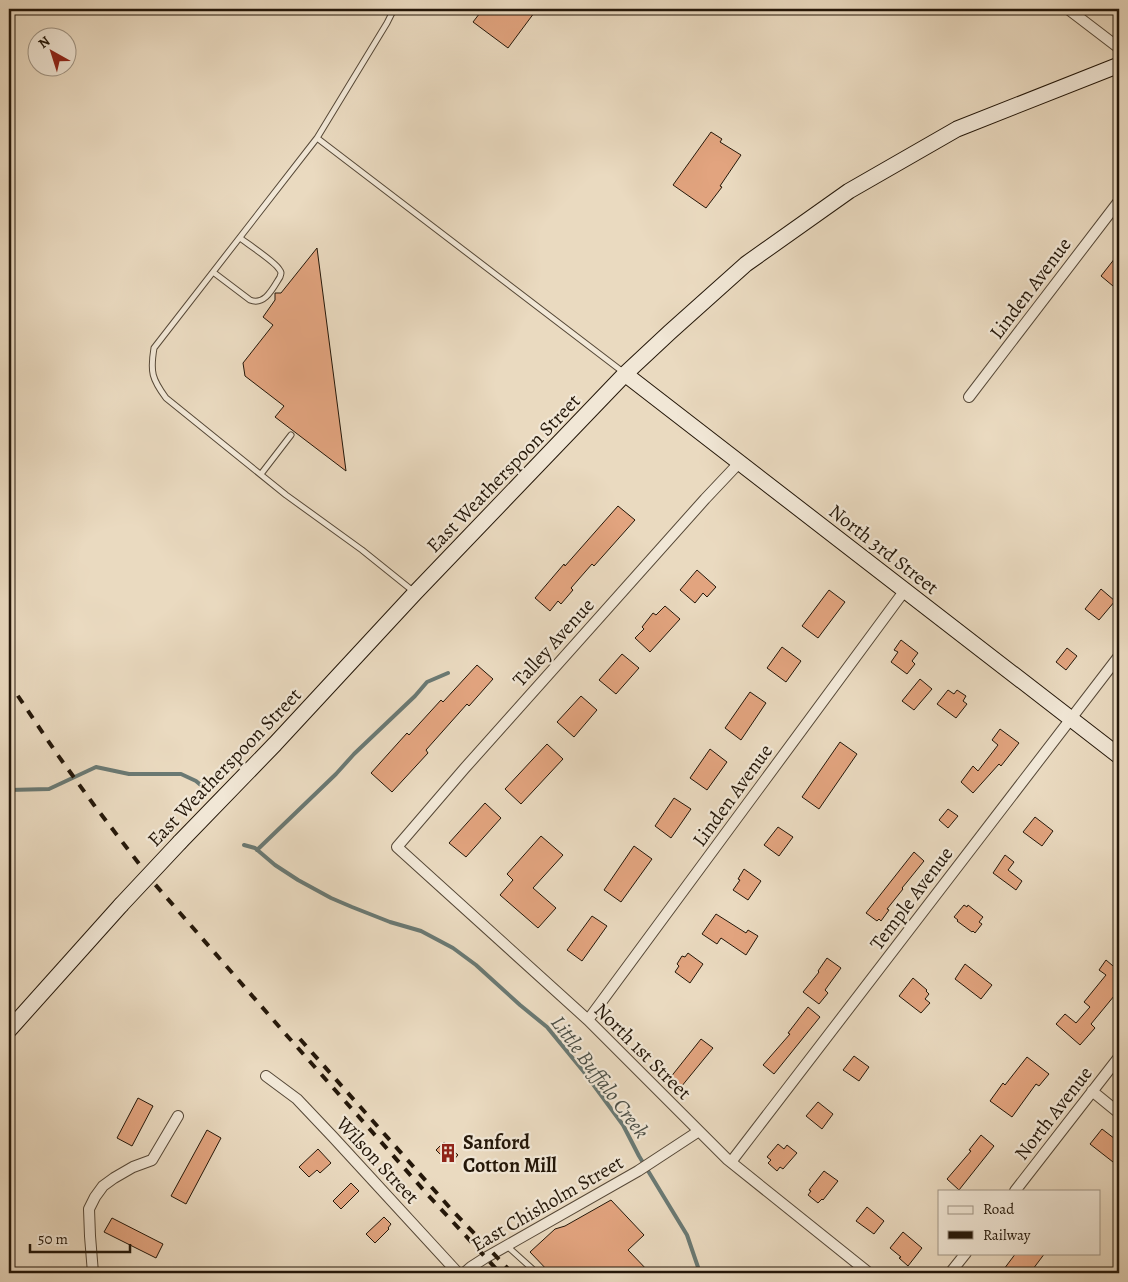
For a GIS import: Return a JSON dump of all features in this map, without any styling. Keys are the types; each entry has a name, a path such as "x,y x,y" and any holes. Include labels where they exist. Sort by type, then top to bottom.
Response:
{"street":[{"path":"1068,9 1119,48"},
{"name":"East Weatherspoon Street","path":"9,1030 180,842 625,374 746,264 849,191 957,129 1119,65"},
{"name":"Linden Avenue","path":"969,397 1119,201"},
{"name":"North 3rd Street","path":"625,374 1119,756"},
{"name":"Talley Avenue","path":"397,847 464,769 739,463"},
{"name":"Linden Avenue","path":"588,1020 905,590"},
{"name":"Temple Avenue","path":"731,1162 1119,656"},
{"name":"North 1st Street","path":"397,847 588,1020 731,1162 869,1273"},
{"name":"North Avenue","path":"1016,1190 1119,1057"},
{"name":"Wilson Street","path":"266,1076 298,1099 458,1273"},
{"path":"1092,1092 1119,1113"},
{"path":"93,1273 89,1209 95,1197 103,1186 114,1178 133,1167 152,1160 178,1116"},
{"name":"East Chisholm Street","path":"464,1273 471,1267 638,1171 698,1131"},
{"path":"950,1273 965,1254"}],"lane":[{"path":"394,9 318,138 154,348 151,364 155,383 166,398 286,495 368,554 415,593"},
{"path":"318,138 625,374"},
{"path":"213,272 254,302 259,302 267,296 280,277 280,270 240,238"},
{"path":"261,474 291,435"},
{"path":"507,1246 537,1273"}],"building":[{"path":"483,9 537,9 508,48 473,22"},
{"path":"711,132 722,139 720,142 741,155 720,186 722,187 706,208 673,185"},
{"path":"317,248 346,471 275,417 284,406 245,376 243,363 273,325 263,317 275,300 275,293 281,293"},
{"path":"1119,253 1119,279 1113,286 1101,276"},
{"path":"618,506 635,520 594,566 592,564 571,588 573,590 561,604 558,601 550,611 535,598"},
{"path":"697,570 716,587 707,597 703,593 695,603 680,590"},
{"path":"1101,589 1115,601 1099,620 1085,609"},
{"path":"829,590 845,602 818,638 802,626"},
{"path":"665,606 680,619 650,652 635,638 644,629 642,627 653,613 656,615"},
{"path":"901,640 918,653 912,661 915,664 907,674 891,662 898,652 894,650"},
{"path":"782,647 801,661 786,682 767,668"},
{"path":"1067,648 1077,656 1066,670 1056,662"},
{"path":"622,654 639,668 616,694 599,680"},
{"path":"477,665 493,679 469,706 467,704 426,750 428,753 392,792 371,773 407,733 409,735 441,700 443,702"},
{"path":"920,679 932,689 914,710 902,701"},
{"path":"948,690 954,694 957,690 966,696 963,701 967,704 956,718 937,704"},
{"path":"750,692 766,703 741,740 725,728"},
{"path":"581,696 597,710 574,737 557,722"},
{"path":"1000,729 1019,743 1001,766 999,764 973,793 961,782 973,766 978,771 998,745 992,740"},
{"path":"840,742 857,754 819,809 802,797"},
{"path":"547,744 563,759 521,804 505,789"},
{"path":"710,749 727,762 707,790 690,778"},
{"path":"674,798 691,809 671,838 655,826"},
{"path":"485,803 501,818 466,857 449,843"},
{"path":"948,809 958,816 948,828 939,820"},
{"path":"1035,817 1053,831 1042,846 1023,832"},
{"path":"778,827 793,837 779,856 764,845"},
{"path":"541,836 563,855 533,888 556,908 538,928 500,895 513,880 507,874"},
{"path":"634,846 652,859 621,902 604,890"},
{"path":"914,852 924,861 902,888 881,921 879,919 877,921 866,913"},
{"path":"1005,855 1014,862 1008,870 1022,881 1016,890 993,873"},
{"path":"744,869 761,881 748,900 733,890 740,880 738,879"},
{"path":"964,905 967,907 968,905 983,917 979,922 982,924 975,933 954,917"},
{"path":"716,914 746,933 748,930 758,936 746,955 721,938 717,944 702,934"},
{"path":"592,916 607,926 582,961 567,950"},
{"path":"688,953 703,964 690,983 675,972 682,956 685,957"},
{"path":"827,958 841,968 825,990 828,993 819,1004 803,992 819,972"},
{"path":"1106,960 1119,971 1119,990 1091,1024 1095,1028 1080,1045 1056,1024 1065,1014 1076,1023 1090,1007 1084,1002 1106,975 1099,970"},
{"path":"965,964 992,985 981,999 955,979"},
{"path":"913,978 929,994 925,999 930,1003 921,1013 899,996"},
{"path":"808,1007 820,1017 774,1074 763,1065 790,1034 788,1033"},
{"path":"701,1039 713,1048 681,1087 670,1078"},
{"path":"854,1056 869,1067 859,1081 843,1070"},
{"path":"1027,1057 1049,1074 1039,1086 1036,1084 1012,1117 990,1101 1003,1083 1005,1085"},
{"path":"138,1098 153,1106 132,1146 117,1138"},
{"path":"818,1102 833,1114 822,1129 806,1116"},
{"path":"1102,1129 1119,1142 1119,1154 1113,1162 1090,1144"},
{"path":"207,1130 221,1138 186,1204 171,1196"},
{"path":"981,1135 994,1146 959,1190 947,1179 971,1151 969,1150"},
{"name":"Sanford Cotton Mill","path":"444,1142 458,1155 450,1164 436,1150"},
{"path":"778,1144 784,1149 787,1145 797,1153 783,1169 780,1167 777,1171 768,1163 771,1160 767,1157"},
{"path":"318,1149 331,1163 320,1173 317,1170 309,1177 299,1167"},
{"path":"824,1171 838,1181 823,1200 818,1203 808,1195 811,1191 809,1190"},
{"path":"351,1183 359,1191 341,1209 333,1201"},
{"path":"611,1200 644,1235 628,1250 650,1273 550,1273 530,1252 555,1229 565,1226"},
{"path":"867,1207 884,1221 874,1234 856,1221"},
{"path":"384,1217 391,1224 389,1229 375,1243 366,1234"},
{"path":"112,1218 163,1244 156,1258 104,1232"},
{"path":"903,1232 922,1248 908,1266 890,1248"},
{"path":"1015,1254 1044,1254 1030,1273 1001,1273"}],"waterway":[{"path":"257,850 415,696 427,682 448,673"},
{"name":"Little Buffalo Creek","path":"9,790 49,789 96,767 129,774 181,774 196,781 203,787"},
{"name":"Little Buffalo Creek","path":"244,845 255,848 275,865 331,898 390,922 421,931 453,948 476,965 547,1027 584,1072 623,1125 639,1156 687,1235 700,1273"}],"railway":[{"path":"9,680 57,754 153,882 428,1195 500,1273"},
{"path":"300,1039 451,1209 512,1273"}],"place":[{"name":"Sanford Cotton Mill","path":"448,1153"}]}
